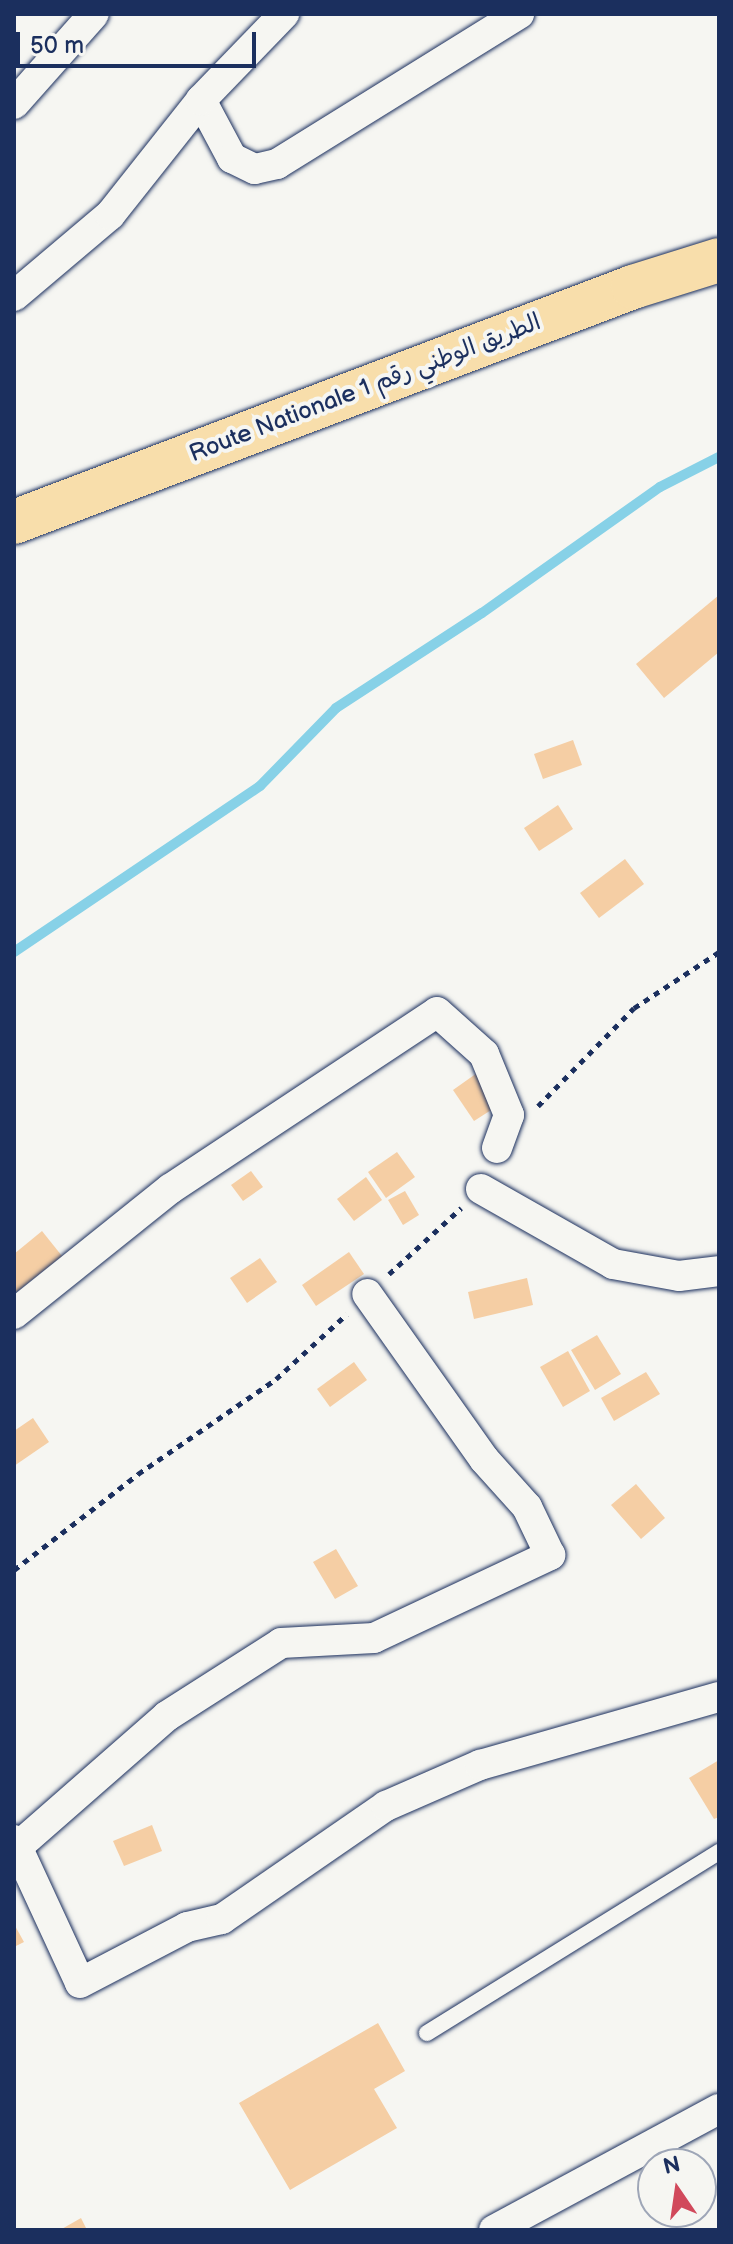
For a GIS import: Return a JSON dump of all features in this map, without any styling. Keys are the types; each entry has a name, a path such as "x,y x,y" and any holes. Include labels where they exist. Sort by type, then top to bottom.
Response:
{"highway":[{"name":"Route Nationale الطريق الوطني رقم 1","path":"14,522 605,297 719,260"}],"street":[{"path":"14,104 94,14"},
{"path":"201,100 232,158 255,169 277,164 519,14"},
{"path":"14,296 110,215 201,100 271,19"},
{"path":"14,1314 170,1189 437,1012 484,1054 509,1115 497,1148"},
{"path":"481,1189 613,1264 679,1276 719,1271"},
{"path":"367,1294 484,1459 527,1507 550,1555 374,1638 281,1643 167,1716 15,1846 80,1983 187,1927 222,1919 386,1806 480,1765 719,1697"},
{"path":"494,2230 719,2109"}],"lane":[{"path":"427,2033 719,1852"}],"building":[{"path":"719,595 719,652 664,698 636,664"},
{"path":"573,740 582,765 543,779 534,754"},
{"path":"558,805 573,829 539,851 524,828"},
{"path":"625,859 644,884 599,918 580,893"},
{"path":"477,1073 499,1105 474,1121 453,1090"},
{"path":"397,1152 415,1177 386,1198 368,1172"},
{"path":"251,1171 263,1187 243,1201 231,1185"},
{"path":"366,1177 382,1200 354,1221 337,1199"},
{"path":"405,1191 419,1215 403,1225 388,1200"},
{"path":"42,1231 62,1256 14,1294 14,1254"},
{"path":"349,1252 364,1274 316,1306 302,1285"},
{"path":"260,1258 277,1282 247,1303 230,1278"},
{"path":"527,1278 533,1305 474,1319 468,1292"},
{"path":"597,1335 621,1374 595,1390 571,1350"},
{"path":"568,1351 590,1391 563,1407 540,1367"},
{"path":"354,1362 367,1380 330,1407 317,1389"},
{"path":"646,1372 660,1394 614,1421 601,1398"},
{"path":"33,1418 49,1442 14,1466 14,1431"},
{"path":"636,1484 665,1518 641,1539 611,1505"},
{"path":"336,1549 358,1586 335,1599 313,1562"},
{"path":"719,1760 719,1817 714,1819 689,1778"},
{"path":"152,1825 162,1851 124,1866 113,1841"},
{"path":"14,1924 24,1942 14,1947"},
{"path":"378,2023 405,2071 374,2089 397,2128 290,2190 239,2103"},
{"path":"81,2218 87,2230 60,2230"}],"waterway":[{"path":"14,952 260,786 336,708 482,613 660,487 719,457"}]}
